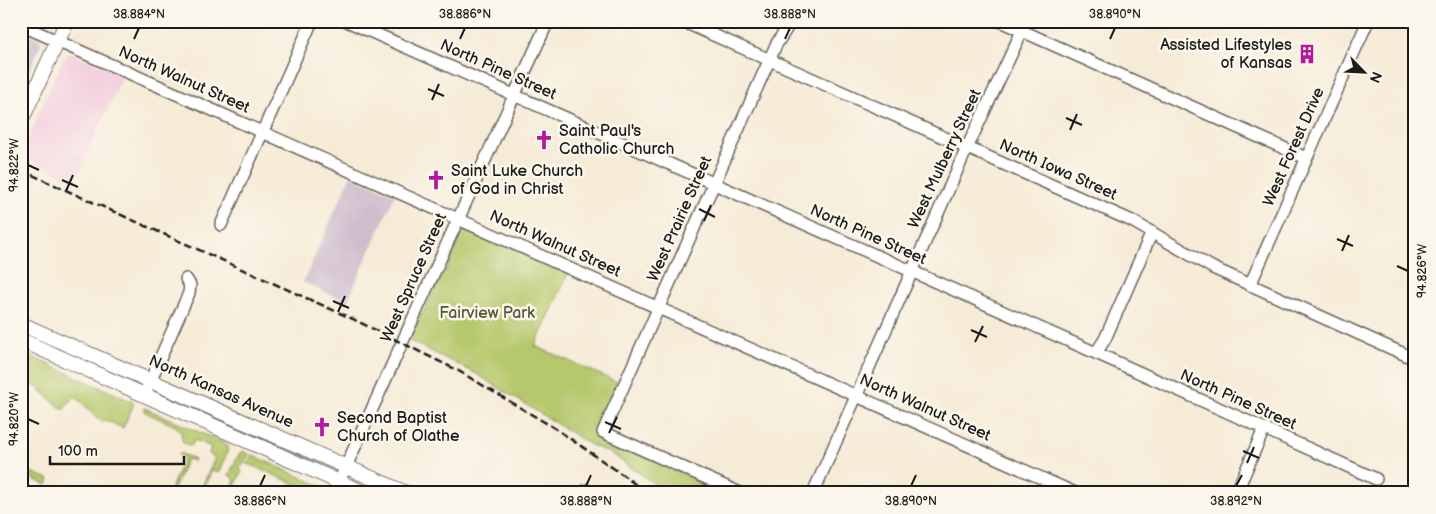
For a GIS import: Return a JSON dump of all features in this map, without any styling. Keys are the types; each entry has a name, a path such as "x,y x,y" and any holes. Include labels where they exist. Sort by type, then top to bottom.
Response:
{"main road":[{"path":"21,122 67,21"},
{"name":"North Kansas Avenue","path":"21,324 406,493"},
{"name":"North Kansas Avenue","path":"21,340 144,395 337,487 364,493"}],"street":[{"path":"221,225 312,21"},
{"name":"North Pine Street","path":"347,21 1376,479"},
{"name":"West Spruce Street","path":"337,487 548,21"},
{"name":"North Iowa Street","path":"682,21 1132,221 1213,268 1415,359"},
{"name":"West Prairie Street","path":"740,493 603,432 776,45 790,21"},
{"path":"1000,21 1306,158"},
{"name":"West Forest Drive","path":"1250,285 1368,21"},
{"name":"North Walnut Street","path":"21,25 1075,493"},
{"name":"West Mulberry Street","path":"813,493 967,148 1022,31"},
{"path":"1096,354 1105,339 1152,232"},
{"path":"144,395 189,293 190,285 186,278"},
{"path":"1236,493 1264,429"}],"shaded area":[{"path":"21,30 39,39 41,43 21,91"},
{"path":"71,53 123,75 75,181 21,156 62,61"},
{"path":"351,176 395,195 347,302 303,282"}],"green space":[{"name":"Fairview Park","path":"470,230 569,272 535,346 619,383 596,434 728,493 668,493 612,454 591,445 475,373 408,340 449,263 462,232"},
{"path":"21,352 133,402 123,428 105,420 102,423 75,396 63,410 21,376"},
{"path":"145,408 228,445 219,472 212,470 202,493 199,493 215,458 209,454 211,447 195,440 191,446 183,443 181,433 177,427 145,412"},
{"path":"216,415 278,440 277,444 262,440 214,419"},
{"path":"242,451 249,454 240,469 242,471 232,493 229,493 235,480 229,475"},
{"path":"179,453 193,458 194,461 187,459 172,493 169,493 184,458"},
{"path":"252,455 321,486 323,489 322,493 311,493 311,491 246,464"},
{"path":"21,468 49,479 47,485 21,474"}],"railway":[{"path":"21,170 353,319 457,370 556,429 647,493"}],"place":[{"name":"Assisted Lifestyles of Kansas","path":"1307,54"},
{"name":"Saint Paul's Catholic Church","path":"544,140"},
{"name":"Saint Luke Church of God in Christ","path":"436,180"},
{"name":"Second Baptist Church of Olathe","path":"322,427"}]}
